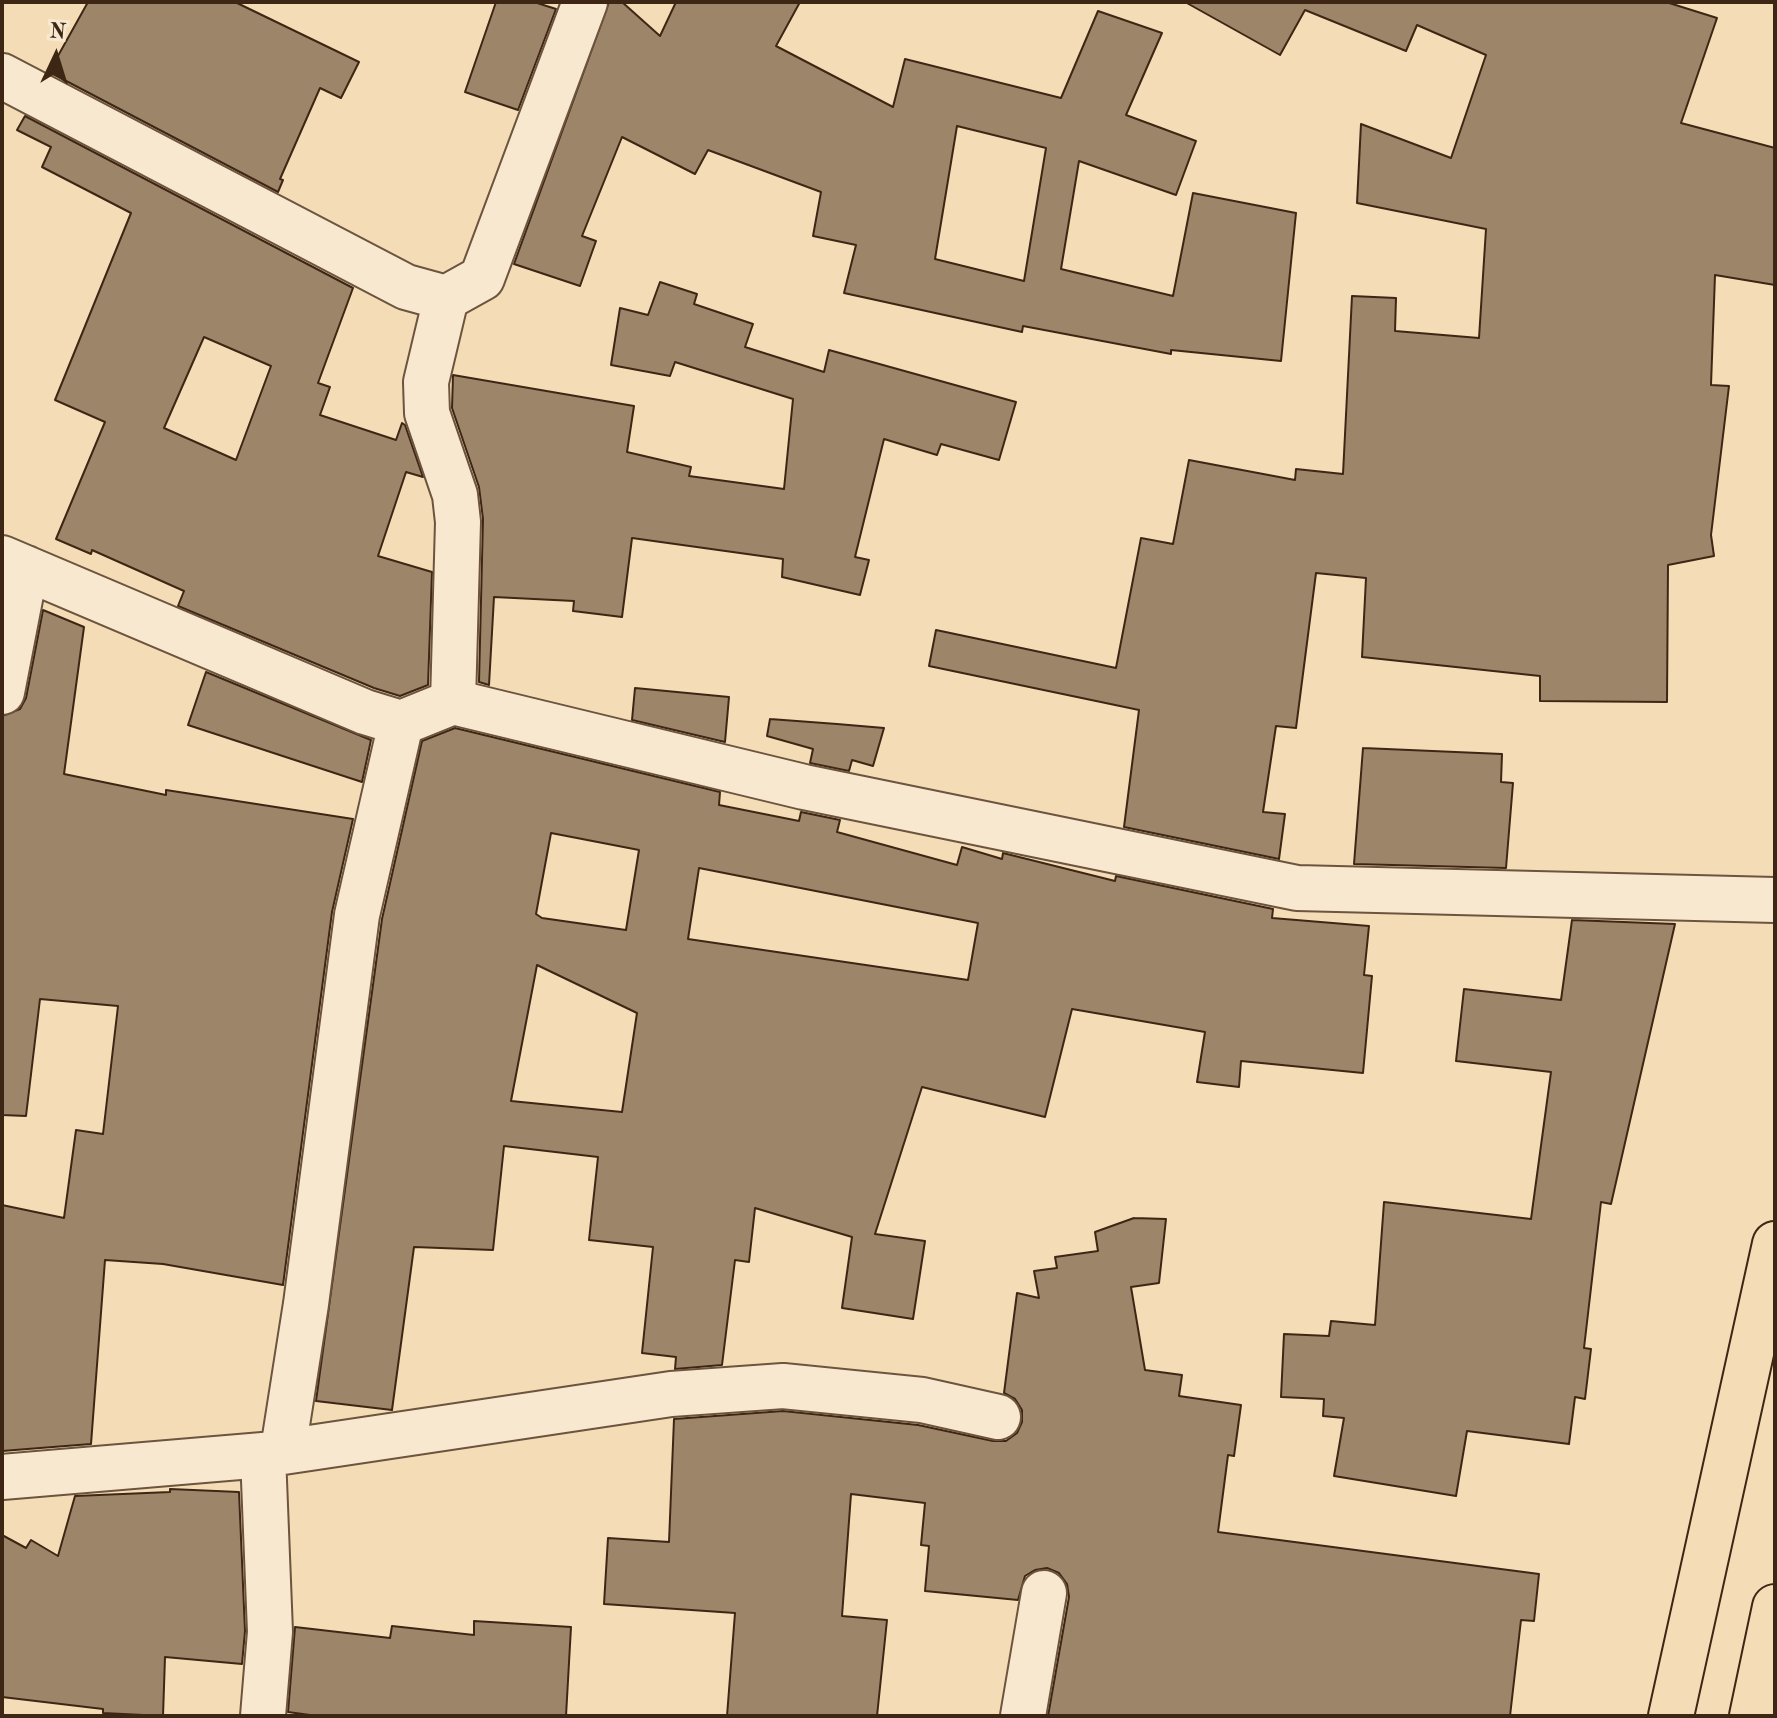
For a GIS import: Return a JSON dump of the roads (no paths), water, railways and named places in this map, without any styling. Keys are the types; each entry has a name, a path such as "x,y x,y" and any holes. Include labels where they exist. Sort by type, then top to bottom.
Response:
{"main road":[{"path":"1671,1716 1775,1244"},
{"path":"1752,1716 1775,1607"}],"street":[{"path":"2,76 406,287 446,298 482,278 585,2"},
{"path":"446,298 426,382 427,413 455,495 458,522 453,702"},
{"path":"2,692 14,563 365,712 401,723 453,702 804,787 1297,888 1775,900"},
{"path":"263,1716 270,1632 273,1452 309,1289 357,915 401,723"},
{"path":"2,1477 273,1452 671,1394 783,1386 922,1400 998,1417"},
{"path":"1023,1716 1044,1593"}]}
